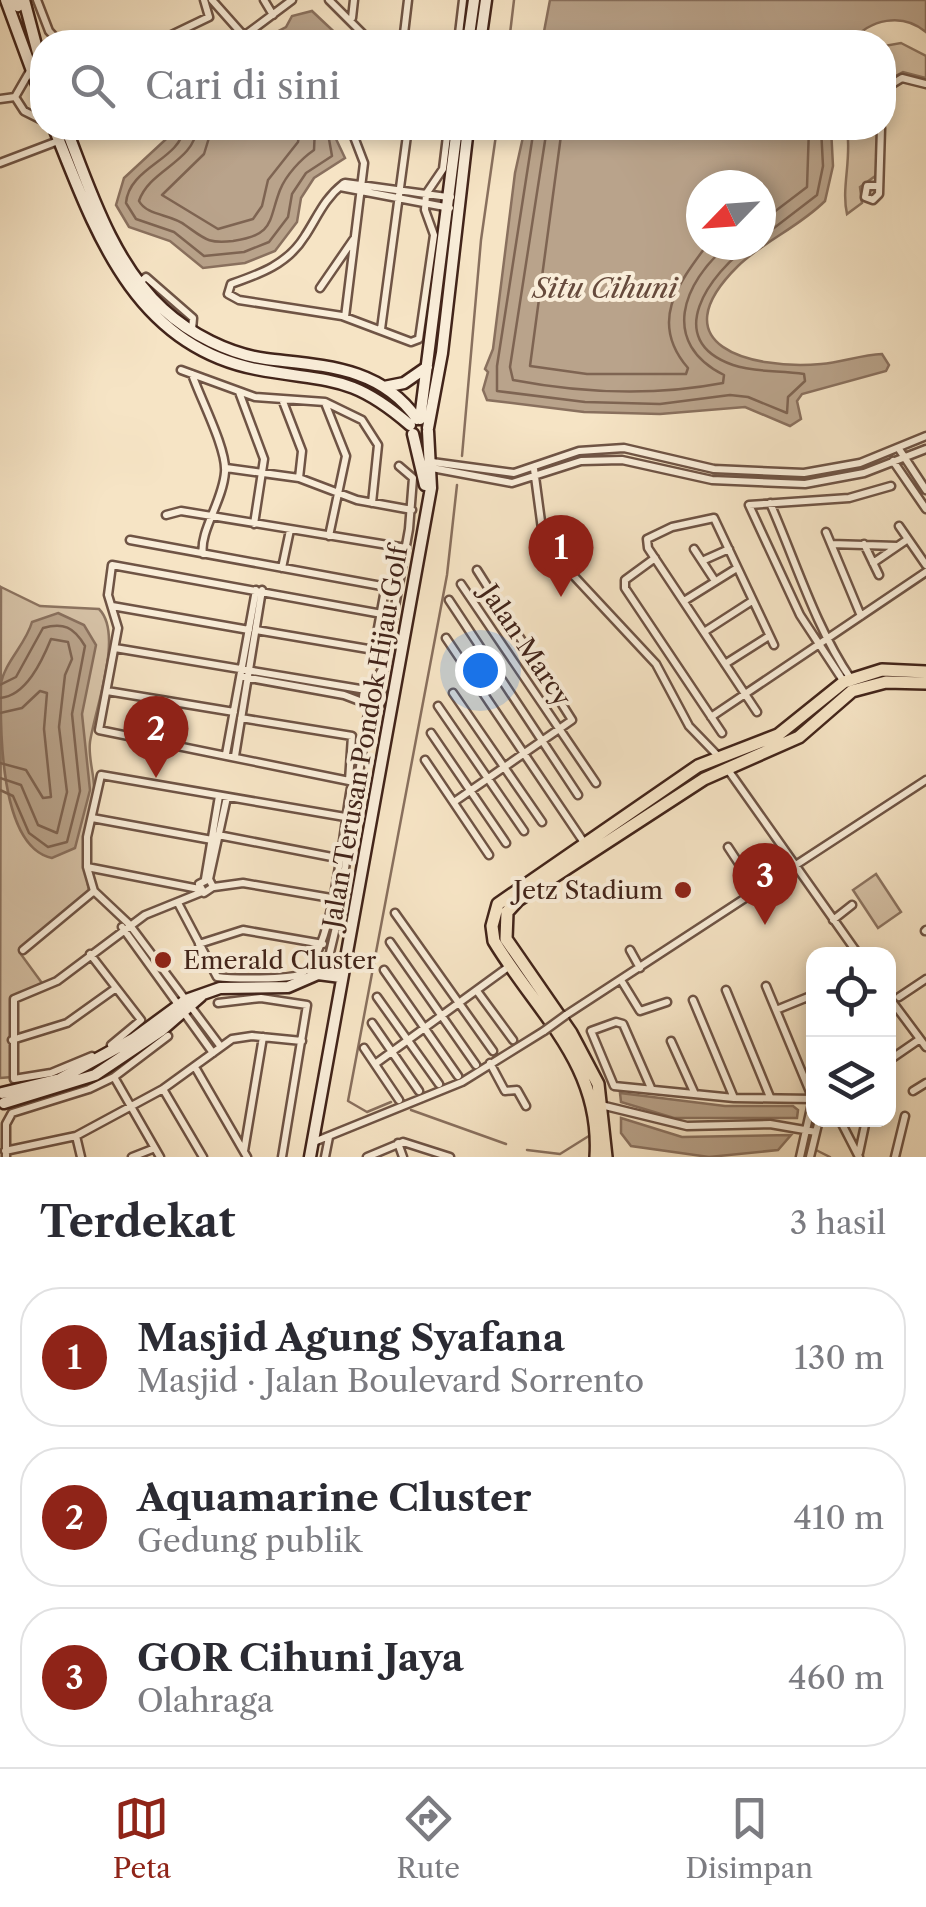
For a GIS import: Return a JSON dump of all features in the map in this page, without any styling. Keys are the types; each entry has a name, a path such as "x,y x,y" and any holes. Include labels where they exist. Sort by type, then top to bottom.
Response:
{"main road":[{"path":"8,0 18,6 24,0"},
{"path":"8,0 30,53"},
{"path":"24,0 32,30"},
{"path":"470,30 474,0"},
{"path":"482,30 486,0"},
{"path":"18,30 26,26 31,30"},
{"path":"70,140 83,181"},
{"path":"419,421 453,203 456,140"},
{"path":"419,421 466,140"},
{"path":"59,141 155,319 202,351 246,367 348,382 419,421"},
{"path":"135,288 191,331 239,353 330,364 383,387 419,421"},
{"path":"383,387 404,383 427,366"},
{"name":"Jalan Terusan Pondok Hijau Golf","path":"310,1157 391,723 427,501 428,462 419,421"},
{"path":"596,1157 599,1104 566,1043 494,941 492,926 498,904 713,764 778,736 847,680 882,670 926,672"},
{"path":"644,810 713,764 788,744 837,700 868,684 926,684"},
{"path":"587,848 513,905 506,917 506,939 584,1056 599,1104 606,1157"},
{"path":"2,1099 60,1080 184,1005 220,988 288,987 315,976 341,980"}],"street":[{"path":"37,0 49,30"},
{"path":"182,30 209,17 204,0"},
{"path":"212,0 239,30"},
{"path":"264,0 273,16"},
{"path":"253,30 292,0"},
{"path":"329,0 361,30"},
{"path":"352,20 354,0"},
{"path":"402,30 408,0"},
{"path":"459,30 463,0"},
{"path":"0,98 15,97 30,77"},
{"path":"896,82 902,78 926,84"},
{"path":"15,97 30,115"},
{"path":"345,317 362,190 363,155 357,140"},
{"path":"447,140 443,169 426,194 424,204 434,235 420,336 411,342 345,317 239,300 226,290 231,284 286,259 307,234 324,202 340,187 399,195 426,194 453,203"},
{"path":"876,186 882,164 881,140"},
{"path":"0,163 59,141"},
{"path":"381,328 406,141"},
{"path":"399,195 424,204 453,203"},
{"path":"320,288 356,236"},
{"path":"181,370 239,392 325,402 362,420 375,435 379,455 372,503"},
{"path":"192,374 226,468 215,518 204,534 203,554"},
{"path":"239,392 262,452 264,474 254,524"},
{"path":"282,399 302,451 299,478"},
{"path":"325,402 346,456 329,536"},
{"path":"428,462 498,472 534,469 580,451 617,448 707,468 756,473 834,469 888,454 926,436"},
{"path":"615,460 617,448"},
{"path":"428,462 496,482 536,479 581,461 615,460 706,479 755,484 836,480 894,464 926,449"},
{"path":"899,450 926,490"},
{"path":"888,454 926,509"},
{"path":"315,976 328,961 334,939 373,689 388,662 412,510 412,478 399,466"},
{"path":"226,468 299,478 339,494 412,510"},
{"path":"706,479 707,468"},
{"path":"534,469 544,544 656,664 713,764"},
{"path":"755,484 756,473"},
{"path":"847,680 800,615 749,505 849,498 890,486"},
{"path":"770,503 819,614 822,642"},
{"path":"166,515 181,511 406,548"},
{"path":"757,712 648,548 650,537 714,518 774,645"},
{"path":"711,717 926,569 899,526"},
{"path":"282,568 290,530"},
{"path":"826,532 861,616"},
{"path":"873,563 908,539"},
{"path":"130,540 398,589"},
{"path":"831,544 897,546"},
{"path":"864,544 879,575"},
{"path":"694,549 715,581"},
{"path":"702,561 729,550"},
{"path":"655,558 625,580 625,588 722,734"},
{"path":"359,783 99,730 118,628 108,595 115,563 382,614"},
{"path":"684,601 737,568"},
{"path":"454,802 571,717 477,570"},
{"name":"Jalan Marcy","path":"461,584 596,784"},
{"path":"231,755 259,590"},
{"path":"112,606 372,650 378,645 384,595"},
{"path":"449,600 578,795"},
{"path":"704,632 752,600"},
{"path":"726,664 768,636"},
{"path":"446,638 587,848"},
{"path":"115,648 344,695 370,708"},
{"path":"245,674 373,689 383,701 370,708"},
{"path":"107,691 353,737 350,784 323,944 311,965 297,976 221,978 212,972 178,903"},
{"path":"453,693 542,822"},
{"path":"438,706 524,832"},
{"path":"431,733 506,842"},
{"path":"696,735 702,752 853,947"},
{"path":"424,760 489,855"},
{"path":"220,1046 94,891 88,867 92,818 104,774 345,817"},
{"path":"312,1142 462,1082 926,780"},
{"path":"88,867 210,892 223,796"},
{"path":"92,818 338,858"},
{"path":"728,848 756,891"},
{"path":"90,954 141,1023 100,1052 18,1081 12,1078 14,998 48,986 124,925 178,903 209,882 244,883 331,898"},
{"path":"23,950 94,891"},
{"path":"833,920 852,905"},
{"path":"394,913 494,1051"},
{"path":"199,944 243,930 323,944"},
{"path":"390,942 476,1065"},
{"path":"630,950 640,968"},
{"path":"374,1064 511,965"},
{"path":"384,970 458,1076"},
{"path":"899,997 926,979"},
{"path":"621,980 640,1011 667,1002"},
{"path":"766,986 806,1082"},
{"path":"12,1040 68,1023 116,988"},
{"path":"726,990 770,1097"},
{"path":"476,991 514,1040"},
{"path":"378,997 439,1084"},
{"path":"218,1004 244,998 302,1002 308,1008 282,1157"},
{"path":"776,1010 806,998"},
{"path":"693,1000 734,1098"},
{"path":"184,1005 213,1053"},
{"path":"896,1007 926,1048"},
{"path":"650,1088 625,1027 616,1022 590,1034 612,1086 734,1098 806,1099"},
{"path":"372,1024 419,1092"},
{"path":"168,1036 114,1077 68,1098 12,1114 6,1124 5,1154 76,1136 132,1108 220,1046 244,1036 302,1042"},
{"path":"246,1154 263,1037"},
{"path":"896,1056 920,1039"},
{"path":"671,1041 694,1094"},
{"path":"364,1048 399,1100"},
{"path":"490,1063 506,1091 517,1090 526,1106"},
{"path":"195,1067 246,1154"},
{"path":"114,1077 160,1157"},
{"path":"913,1091 926,1084"},
{"path":"162,1089 202,1157"},
{"path":"599,1104 687,1126 770,1124 816,1132"},
{"path":"895,1157 905,1116"},
{"path":"810,1157 817,1127"},
{"path":"844,1127 859,1156"},
{"path":"859,1156 865,1127"},
{"path":"800,1157 806,1129"},
{"path":"76,1136 81,1157"},
{"path":"326,1157 329,1136"},
{"path":"398,1143 403,1157"},
{"path":"367,1157 398,1143 410,1143 450,1157"},
{"path":"132,1157 154,1148"}],"shaded area":[{"path":"896,44 926,56 926,78 903,72 896,76"},
{"path":"848,140 877,140 878,174 860,187 862,203 847,214 845,194"},
{"path":"1,587 40,606 99,609 109,636 106,672 90,742 94,788 86,865 90,895 20,953 42,983 11,999 12,1077 0,1078"},
{"path":"876,874 901,912 878,928 853,890"}],"water":[{"path":"550,0 926,0 926,32 897,20 864,30 544,30"},
{"path":"312,11 332,30 280,30 292,16"},
{"path":"165,140 336,140 345,158 314,178 301,198 297,222 275,251 245,263 203,268 170,241 129,227 116,205 124,178"},
{"name":"Situ Cihuni","path":"522,140 832,140 833,166 825,201 776,238 776,170 686,170 686,260 745,260 716,293 707,315 710,333 723,347 742,356 794,365 882,354 889,365 886,371 802,394 797,401 801,419 790,426 745,407 660,414 584,412 487,400 483,390 488,372 485,369 493,349"},
{"path":"58,613 84,625 96,645 82,714 90,790 75,848 52,858 35,849 22,833 13,810 3,756 1,684 32,622"},
{"path":"620,1093 725,1106 793,1106 798,1110 797,1118 674,1118 621,1102"},
{"path":"621,1118 682,1137 791,1135 778,1150 709,1157 631,1146 621,1133"}],"waterway":[{"path":"510,30 514,0"},
{"path":"462,456 481,240 495,140"},
{"path":"391,1102 367,1112 348,1101 447,575 457,485"},
{"path":"411,1110 506,1144"},
{"path":"527,1150 560,1154 592,1134"},
{"path":"816,1150 830,1157"}],"place":[{"name":"Masjid Agung Syafana","path":"561,597"},
{"name":"Aquamarine Cluster","path":"156,778"},
{"name":"Jetz Stadium","path":"683,890"},
{"name":"GOR Cihuni Jaya","path":"765,925"},
{"name":"Emerald Cluster","path":"163,960"}]}
